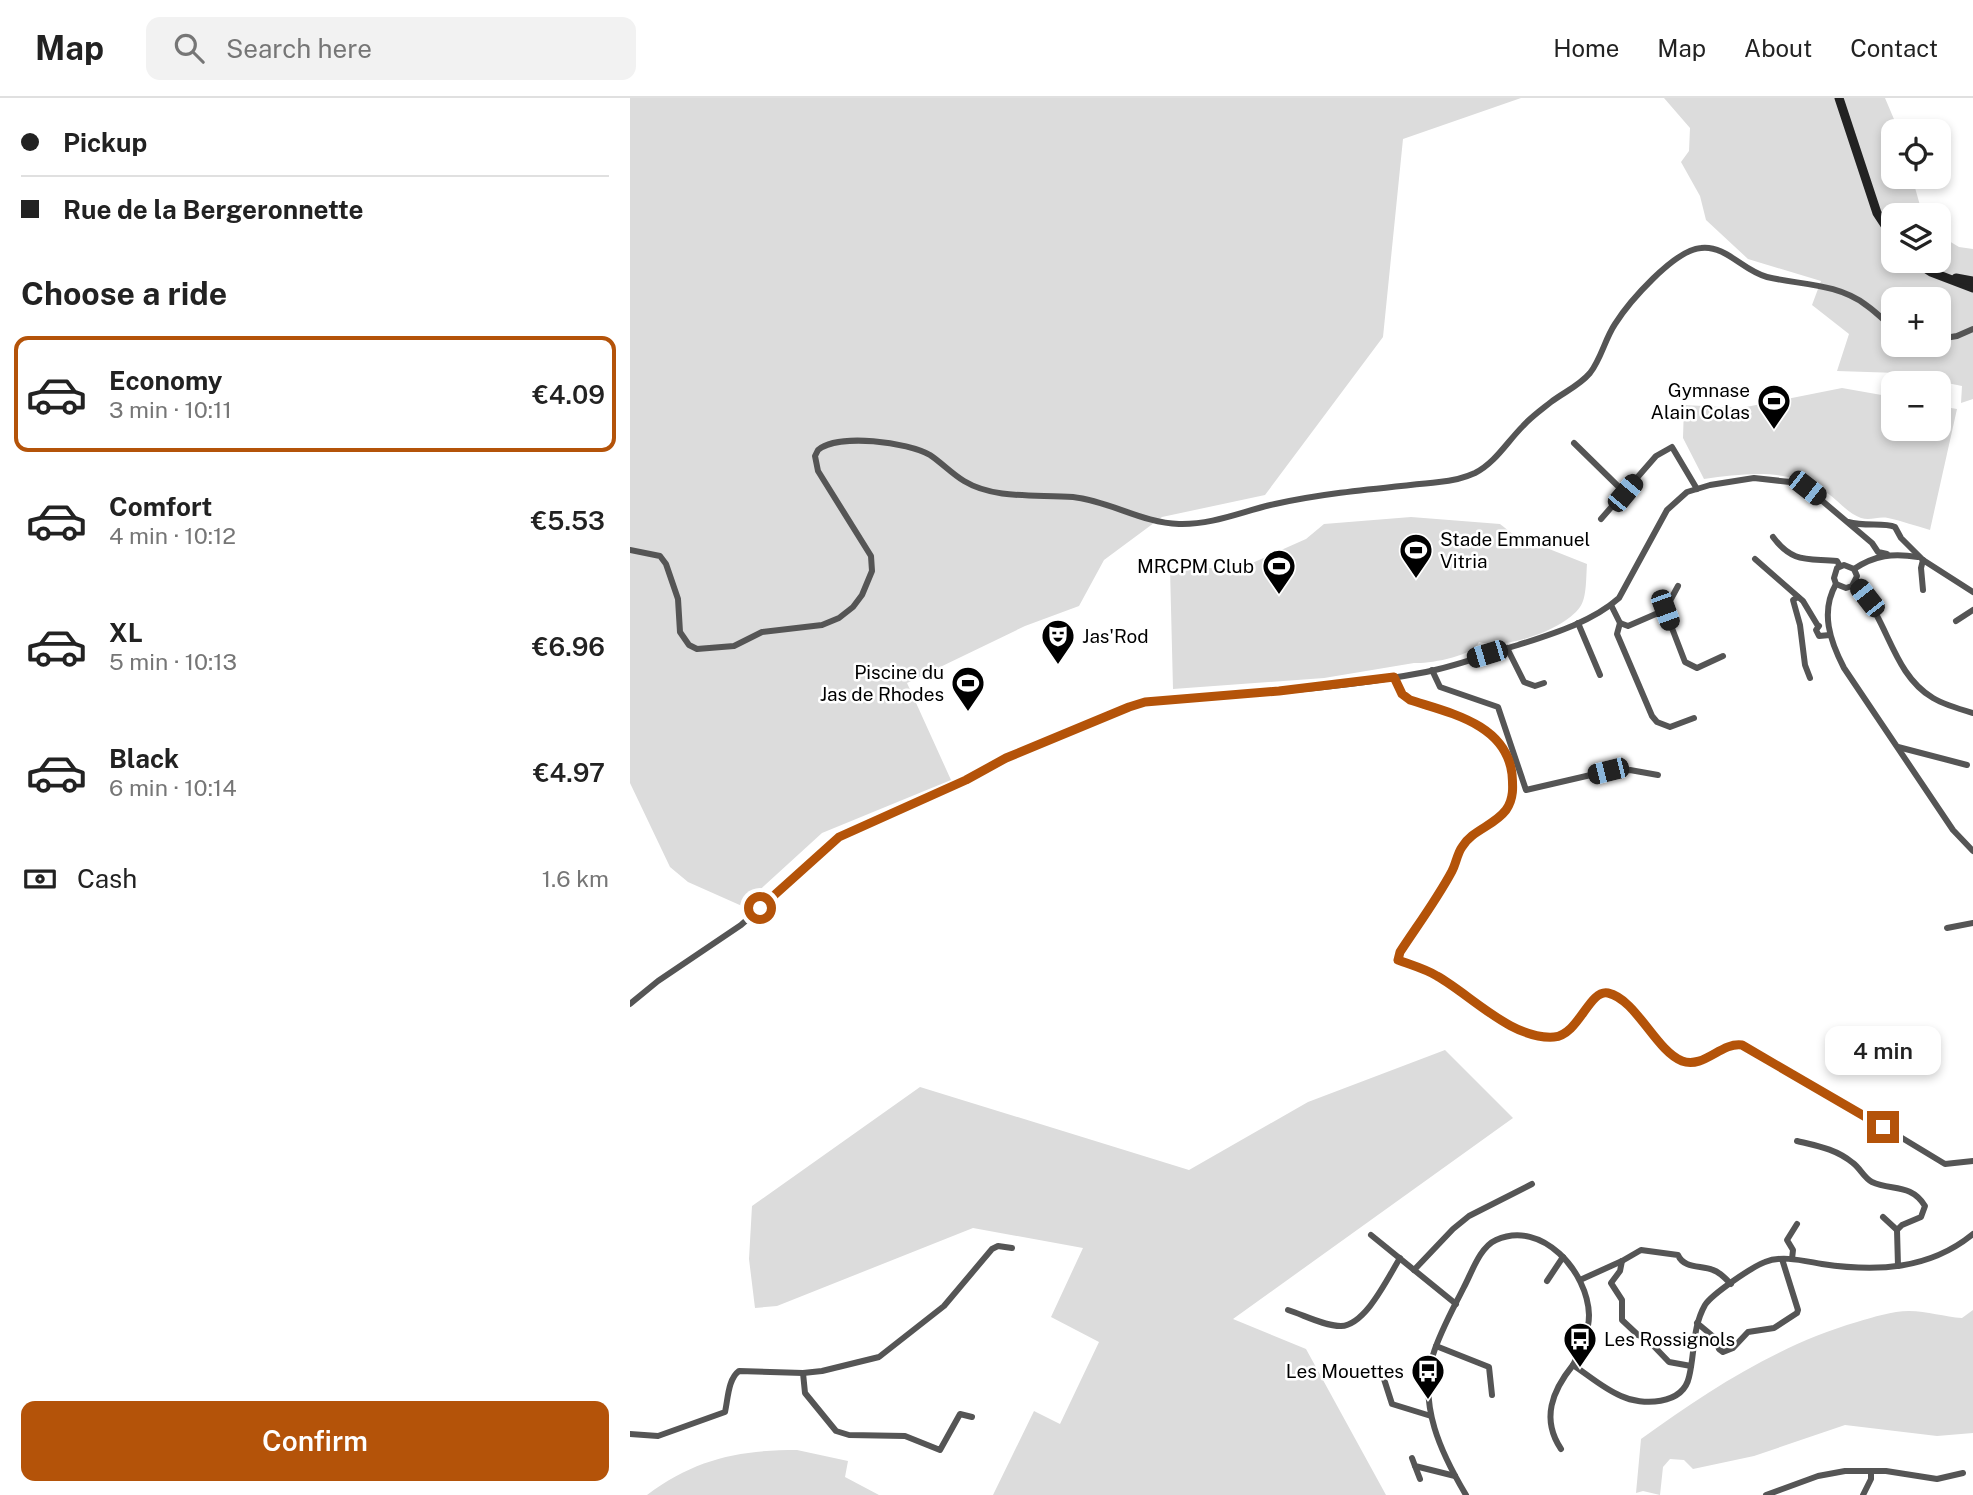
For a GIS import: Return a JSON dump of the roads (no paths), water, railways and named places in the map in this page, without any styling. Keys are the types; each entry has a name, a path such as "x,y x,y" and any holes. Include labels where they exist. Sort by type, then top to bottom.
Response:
{"main road":[{"path":"1839,98 1881,219"},
{"path":"1934,273 1973,288"},
{"path":"1936,273 1973,281"}],"street":[{"path":"630,550 660,556 666,564 678,599 680,632 689,645 697,649 723,648 772,630 830,622 846,614 862,595 872,571 871,556 845,517 816,463 817,450 830,443 876,442 912,448 929,454 975,487 1008,493 1097,501 1158,522 1204,522 1273,504 1330,494 1462,478 1484,467 1532,417 1580,383 1594,367 1615,325 1632,302 1670,264 1682,255 1700,248 1721,251 1765,276 1812,284 1851,296 1881,317"},
{"path":"1951,337 1973,329"},
{"path":"1574,443 1625,493"},
{"path":"1601,519 1656,456 1672,447 1697,489"},
{"path":"630,1004 658,981 741,925 839,837 1063,734 1145,702 1279,691 1432,670 1578,623 1611,605 1628,584 1667,510 1678,499 1697,489 1754,478 1790,482 1807,488 1873,546 1889,554 1921,559"},
{"path":"1846,522 1891,525 1921,559 1973,592"},
{"path":"1864,562 1873,546 1872,534 1878,526"},
{"path":"1773,537 1782,549 1797,557 1818,562 1837,561 1840,566"},
{"path":"1854,569 1864,562 1889,554 1898,548 1901,538"},
{"path":"1755,559 1803,601 1818,626 1819,636 1830,635"},
{"path":"1921,559 1923,590"},
{"path":"1836,584 1846,588 1855,583 1857,576 1854,569 1848,565 1840,566 1834,574 1836,584 1828,603 1830,635 1844,668 1953,830 1973,851"},
{"path":"1855,583 1876,614 1898,659 1914,682 1931,697 1973,713"},
{"path":"1620,623 1628,626 1665,610 1678,586"},
{"path":"1798,597 1793,600 1800,625 1805,665 1810,678"},
{"path":"1611,605 1620,623 1618,634 1652,716 1657,722 1670,727 1694,718"},
{"path":"1665,610 1685,662 1697,667 1723,656"},
{"path":"1956,621 1973,610"},
{"path":"1578,623 1600,675"},
{"path":"1818,626 1828,624"},
{"path":"1507,648 1524,681 1535,686 1544,683"},
{"path":"1432,670 1440,687 1498,707 1526,790 1608,771 1630,770 1658,775"},
{"path":"1394,677 1402,694 1410,700 1481,726 1493,736 1504,751 1511,769 1513,791 1507,809 1488,827 1471,835 1461,847 1452,871 1400,952 1398,960 1436,975 1511,1026 1550,1037 1560,1036 1574,1026 1595,996 1603,992 1611,993 1622,999 1671,1052 1683,1061 1697,1061 1730,1045 1742,1045 1940,1162 1950,1164 1973,1161"},
{"path":"1898,747 1967,765"},
{"path":"1948,928 1973,923"},
{"path":"1797,1141 1833,1150 1854,1164 1869,1181 1906,1190 1921,1200 1925,1206 1921,1217 1897,1230"},
{"path":"1414,1270 1469,1216 1532,1184"},
{"path":"1883,1217 1897,1230 1898,1266"},
{"path":"1792,1259 1793,1250 1787,1240 1797,1224"},
{"path":"1573,1364 1619,1395 1641,1402 1669,1399 1679,1393 1688,1381 1698,1323 1709,1300 1764,1262 1792,1259 1849,1268 1898,1266 1941,1255 1973,1234"},
{"path":"1371,1235 1456,1304"},
{"path":"1466,1495 1438,1442 1431,1416 1430,1366 1436,1346 1485,1250 1499,1238 1528,1236 1563,1257 1580,1280 1588,1306 1588,1328 1573,1364 1551,1400 1549,1414 1554,1438 1561,1450"},
{"path":"630,1434 658,1436 725,1412 734,1374 739,1371 803,1373 878,1357 944,1306 992,1249 998,1246 1012,1248"},
{"path":"1580,1280 1641,1250 1678,1255 1685,1264 1716,1270 1731,1284"},
{"path":"1546,1281 1563,1257"},
{"path":"1289,1310 1341,1326 1348,1324 1371,1306 1400,1258"},
{"path":"1698,1323 1715,1338 1723,1352 1733,1348 1748,1332 1774,1328 1797,1313 1783,1259"},
{"path":"1622,1261 1620,1271 1611,1283 1622,1300 1622,1320 1638,1335 1646,1337 1669,1362 1691,1366"},
{"path":"1436,1346 1489,1367"},
{"path":"1492,1395 1489,1367 1493,1360"},
{"path":"803,1373 805,1393 832,1427 841,1433 905,1436 940,1450 960,1414 972,1417"},
{"path":"1383,1376 1392,1404 1431,1416"},
{"path":"1420,1479 1414,1462 1455,1476"},
{"path":"1770,1494 1818,1476 1845,1471 1871,1471 1937,1479 1963,1474"},
{"path":"1863,1495 1871,1479 1871,1471"}],"place":[{"name":"Gymnase Alain Colas","path":"1774,431"},
{"name":"Stade Emmanuel Vitria","path":"1416,580"},
{"name":"MRCPM Club","path":"1279,596"},
{"name":"Jas'Rod","path":"1058,666"},
{"name":"Piscine du Jas de Rhodes","path":"968,713"},
{"name":"Les Rossignols","path":"1580,1369"},
{"name":"Les Mouettes","path":"1428,1401"}]}
